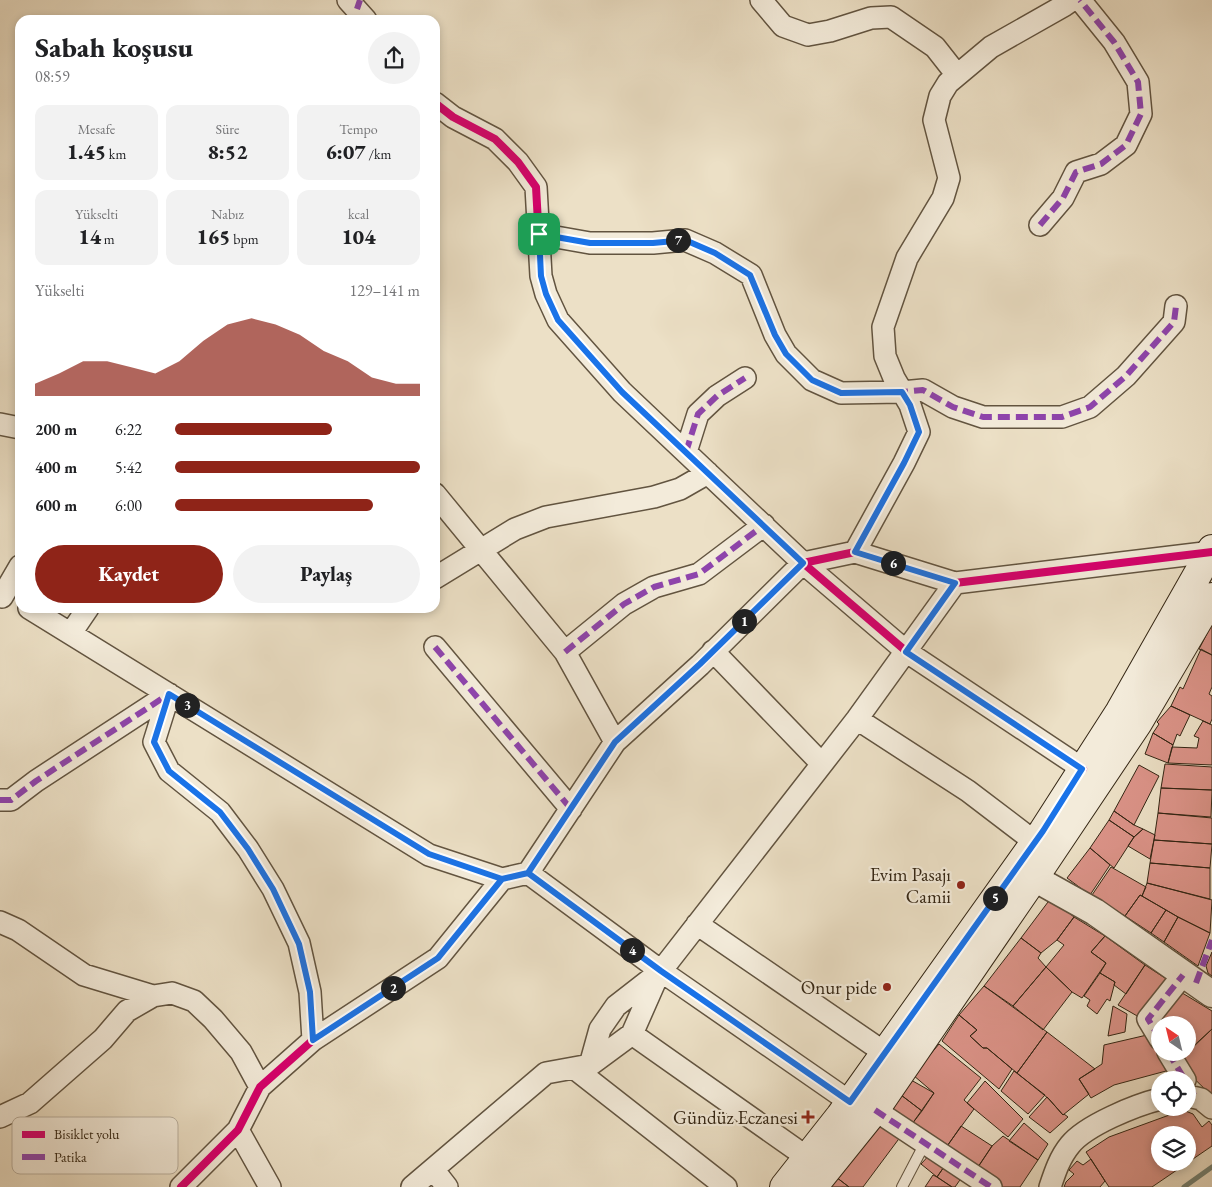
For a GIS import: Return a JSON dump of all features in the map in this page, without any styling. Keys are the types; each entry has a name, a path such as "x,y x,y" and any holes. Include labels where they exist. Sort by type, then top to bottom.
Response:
{"main road":[{"path":"814,1187 862,1106 1026,872 1035,842 1120,711 1211,551"},
{"path":"784,1187 808,1158 862,1106 885,1053 1026,872 1138,723 1212,597"}],"street":[{"path":"761,0 783,26 808,35 830,31 871,18 891,16 935,48 957,75"},
{"path":"855,552 919,432 910,405 894,378 885,356 883,327 907,258 943,198 949,178 934,120 940,96 948,83 991,48 1072,0"},
{"path":"1040,225 1063,198 1076,172 1101,164 1126,144 1141,114 1138,82 1114,42 1080,0"},
{"path":"440,107 453,117 495,139 518,162 536,187 541,276 546,294 558,320 622,392 803,563 906,652 1082,769"},
{"path":"539,234 590,243 653,243 685,240 715,253 750,275 775,335 786,354 812,380 841,393 923,390 953,407 983,417 1062,417 1090,408 1126,376 1174,322 1176,306"},
{"path":"686,452 698,414 717,396 745,378"},
{"path":"0,424 15,427"},
{"path":"440,575 515,529 546,517 654,496 680,489 708,472"},
{"path":"440,500 565,652 615,742"},
{"path":"565,652 624,604 654,587 699,574 764,525"},
{"path":"37,613 429,854 502,879 528,873 615,742 713,651 803,563 855,552 955,583 1211,551"},
{"path":"6,597 15,577"},
{"path":"412,1187 546,1072 582,1067 632,1034 661,971 857,719 955,583"},
{"path":"71,633 85,613"},
{"path":"435,647 571,809"},
{"path":"713,651 822,764"},
{"path":"0,800 11,800 36,781 169,694"},
{"path":"169,694 154,742 169,771 220,812 248,849 273,889 299,944 310,992 313,1040"},
{"path":"857,719 968,791 1035,842"},
{"path":"1026,872 1095,912 1212,994"},
{"path":"528,873 661,971 862,1106 925,1143 991,1187"},
{"path":"181,1187 238,1130 260,1087 313,1040 438,958 502,879"},
{"path":"0,922 18,930 84,975 152,996"},
{"path":"698,924 885,1053"},
{"path":"582,1067 600,1028 616,1006 661,971"},
{"path":"1151,1024 1148,1019 1183,974"},
{"path":"0,1117 30,1102 103,1039 127,1011 152,996 172,993 194,1001 213,1019 241,1052 260,1087"},
{"path":"632,1034 808,1158"},
{"path":"582,1067 726,1187"},
{"path":"1050,1187 1056,1168 1071,1144 1099,1123 1151,1103"},
{"path":"238,1130 270,1187"},
{"path":"433,1169 447,1187"}],"lane":[{"path":"905,1186 925,1143"}],"building":[{"path":"1212,624 1212,655 1199,649"},
{"path":"1201,649 1212,655 1212,687 1209,694 1212,696 1212,719 1210,724 1171,706 1180,687 1183,689"},
{"path":"1171,706 1190,715 1180,736 1177,734 1173,745 1153,733 1159,724 1157,722"},
{"path":"1203,721 1212,725 1212,765 1168,763 1172,747 1197,748 1199,738 1194,736"},
{"path":"1153,733 1173,745 1168,763 1145,754"},
{"path":"1165,764 1212,767 1212,790 1161,788"},
{"path":"1139,765 1159,776 1134,825 1114,811"},
{"path":"1161,788 1212,790 1211,817 1158,813"},
{"path":"1114,811 1143,829 1134,837 1109,820"},
{"path":"1158,813 1212,818 1212,844 1154,840"},
{"path":"1109,820 1134,837 1114,868 1090,848"},
{"path":"1143,829 1155,835 1150,859 1128,846"},
{"path":"1154,840 1212,844 1210,868 1150,863"},
{"path":"1090,848 1110,865 1090,895 1067,878"},
{"path":"1150,863 1210,868 1210,899 1147,883"},
{"path":"1111,867 1146,887 1142,896 1140,895 1125,916 1092,895"},
{"path":"1147,883 1212,900 1210,933 1142,896"},
{"path":"1140,895 1166,910 1151,933 1125,916"},
{"path":"1051,898 1074,917 1057,940 1041,953 1021,938"},
{"path":"1166,910 1178,917 1164,942 1151,933"},
{"path":"1074,917 1105,936 1091,952 1106,963 1082,998 1072,992 1046,967 1064,945 1057,940"},
{"path":"1178,917 1210,933 1198,966 1164,942"},
{"path":"1105,936 1145,965 1126,994 1114,985 1115,982 1100,973 1106,963 1091,952"},
{"path":"1021,938 1041,953 1038,958 1046,967 1013,1006 984,986"},
{"path":"1212,952 1212,976 1208,973 1206,966"},
{"path":"1145,965 1168,980 1139,1017 1118,1005"},
{"path":"1046,967 1072,992 1043,1030 1013,1006"},
{"path":"1100,973 1115,982 1110,1001 1107,999 1097,1014 1087,1006 1090,1000 1084,996"},
{"path":"984,986 1047,1032 1017,1073 970,1036 977,1030 959,1015"},
{"path":"1179,991 1212,1011 1212,1029 1196,1044 1196,1016 1160,1016"},
{"path":"1113,1006 1127,1014 1125,1032 1108,1036"},
{"path":"959,1015 977,1030 970,1036 1012,1069 999,1089 942,1041"},
{"path":"1212,1029 1212,1096 1196,1080 1196,1071 1186,1071 1177,1062 1196,1061 1196,1044"},
{"path":"1047,1032 1095,1069 1079,1079 1089,1094 1063,1115 1049,1099 1017,1073"},
{"path":"1147,1035 1151,1041 1151,1061 1162,1061 1166,1071 1151,1071 1151,1075 1114,1085 1091,1098 1079,1079 1102,1064 1104,1045"},
{"path":"939,1044 981,1078 964,1100 974,1109 944,1150 912,1124 934,1093 913,1075"},
{"path":"1014,1071 1045,1095 1028,1114 1001,1091"},
{"path":"911,1080 934,1093 922,1111 901,1095"},
{"path":"985,1081 1023,1119 1008,1137 967,1103"},
{"path":"901,1095 922,1111 912,1124 889,1108"},
{"path":"1047,1097 1063,1115 1068,1117 1050,1133 1029,1117"},
{"path":"1167,1116 1194,1116 1202,1127 1209,1121 1212,1125 1212,1146 1196,1157 1196,1126 1151,1126 1151,1171 1175,1171 1152,1187 1109,1187 1086,1152 1109,1137"},
{"path":"879,1120 901,1136 863,1187 849,1187 836,1177"},
{"path":"1024,1123 1048,1144 1038,1160 1009,1141"},
{"path":"961,1126 992,1146 976,1170 946,1148"},
{"path":"1003,1136 1038,1160 1020,1187 1002,1187 976,1170 992,1146"},
{"path":"932,1152 946,1164 937,1177 921,1164"},
{"path":"1091,1159 1105,1181 1100,1187 1064,1187 1074,1174 1069,1170 1077,1161 1083,1165"},
{"path":"946,1164 962,1177 955,1187 937,1177"},
{"path":"933,1175 937,1177 952,1187 925,1187"},
{"path":"836,1177 849,1187 829,1187"}],"waterway":[{"path":"1184,1187 1212,1167"}],"marked path":[{"path":"357,9 360,0"},
{"path":"1040,225 1063,198 1076,172 1101,164 1126,145 1141,114 1138,82 1114,42 1080,0"},
{"path":"539,234 590,243 653,243 685,240 715,253 751,275 775,335 786,354 812,380 841,393 923,390 953,407 983,417 1062,417 1090,407 1126,376 1174,322 1176,306"},
{"path":"686,452 698,414 717,396 745,378"},
{"path":"565,652 624,604 654,587 699,574 764,525"},
{"path":"435,647 571,809"},
{"path":"0,800 11,800 36,781 169,694 154,742 169,771 220,812 248,849 273,889 299,943 310,992 313,1040"},
{"path":"1196,983 1212,940"},
{"path":"1151,1024 1148,1019 1183,975"},
{"path":"1173,1061 1180,1071"},
{"path":"875,1110 991,1187"}],"cycle path":[{"path":"440,107 453,117 495,139 518,162 536,187 541,276 546,294 558,320 622,392 803,563 907,652 1083,769"},
{"path":"181,1187 238,1130 260,1087 313,1040 438,958 502,879 528,873 615,742 700,665 803,563 855,552 955,583 1212,552"}],"place":[{"name":"Evim Pasajı Camii","path":"961,885"},
{"name":"Onur pide","path":"887,987"},
{"name":"Gündüz Eczanesi","path":"808,1117"}],"route":[{"path":"539,234 541,276 546,294 558,320 622,392 803,563 700,664 615,742 528,873 502,879 438,958 313,1040 310,992 299,944 273,889 248,849 220,812 169,771 154,742 169,694 429,854 502,879 528,873 661,971 850,1102 1043,831 1082,769 906,652 955,583 855,552 919,432 910,405 902,392 841,393 812,380 786,354 775,335 750,275 715,253 685,240 653,243 590,243 539,234"}]}
